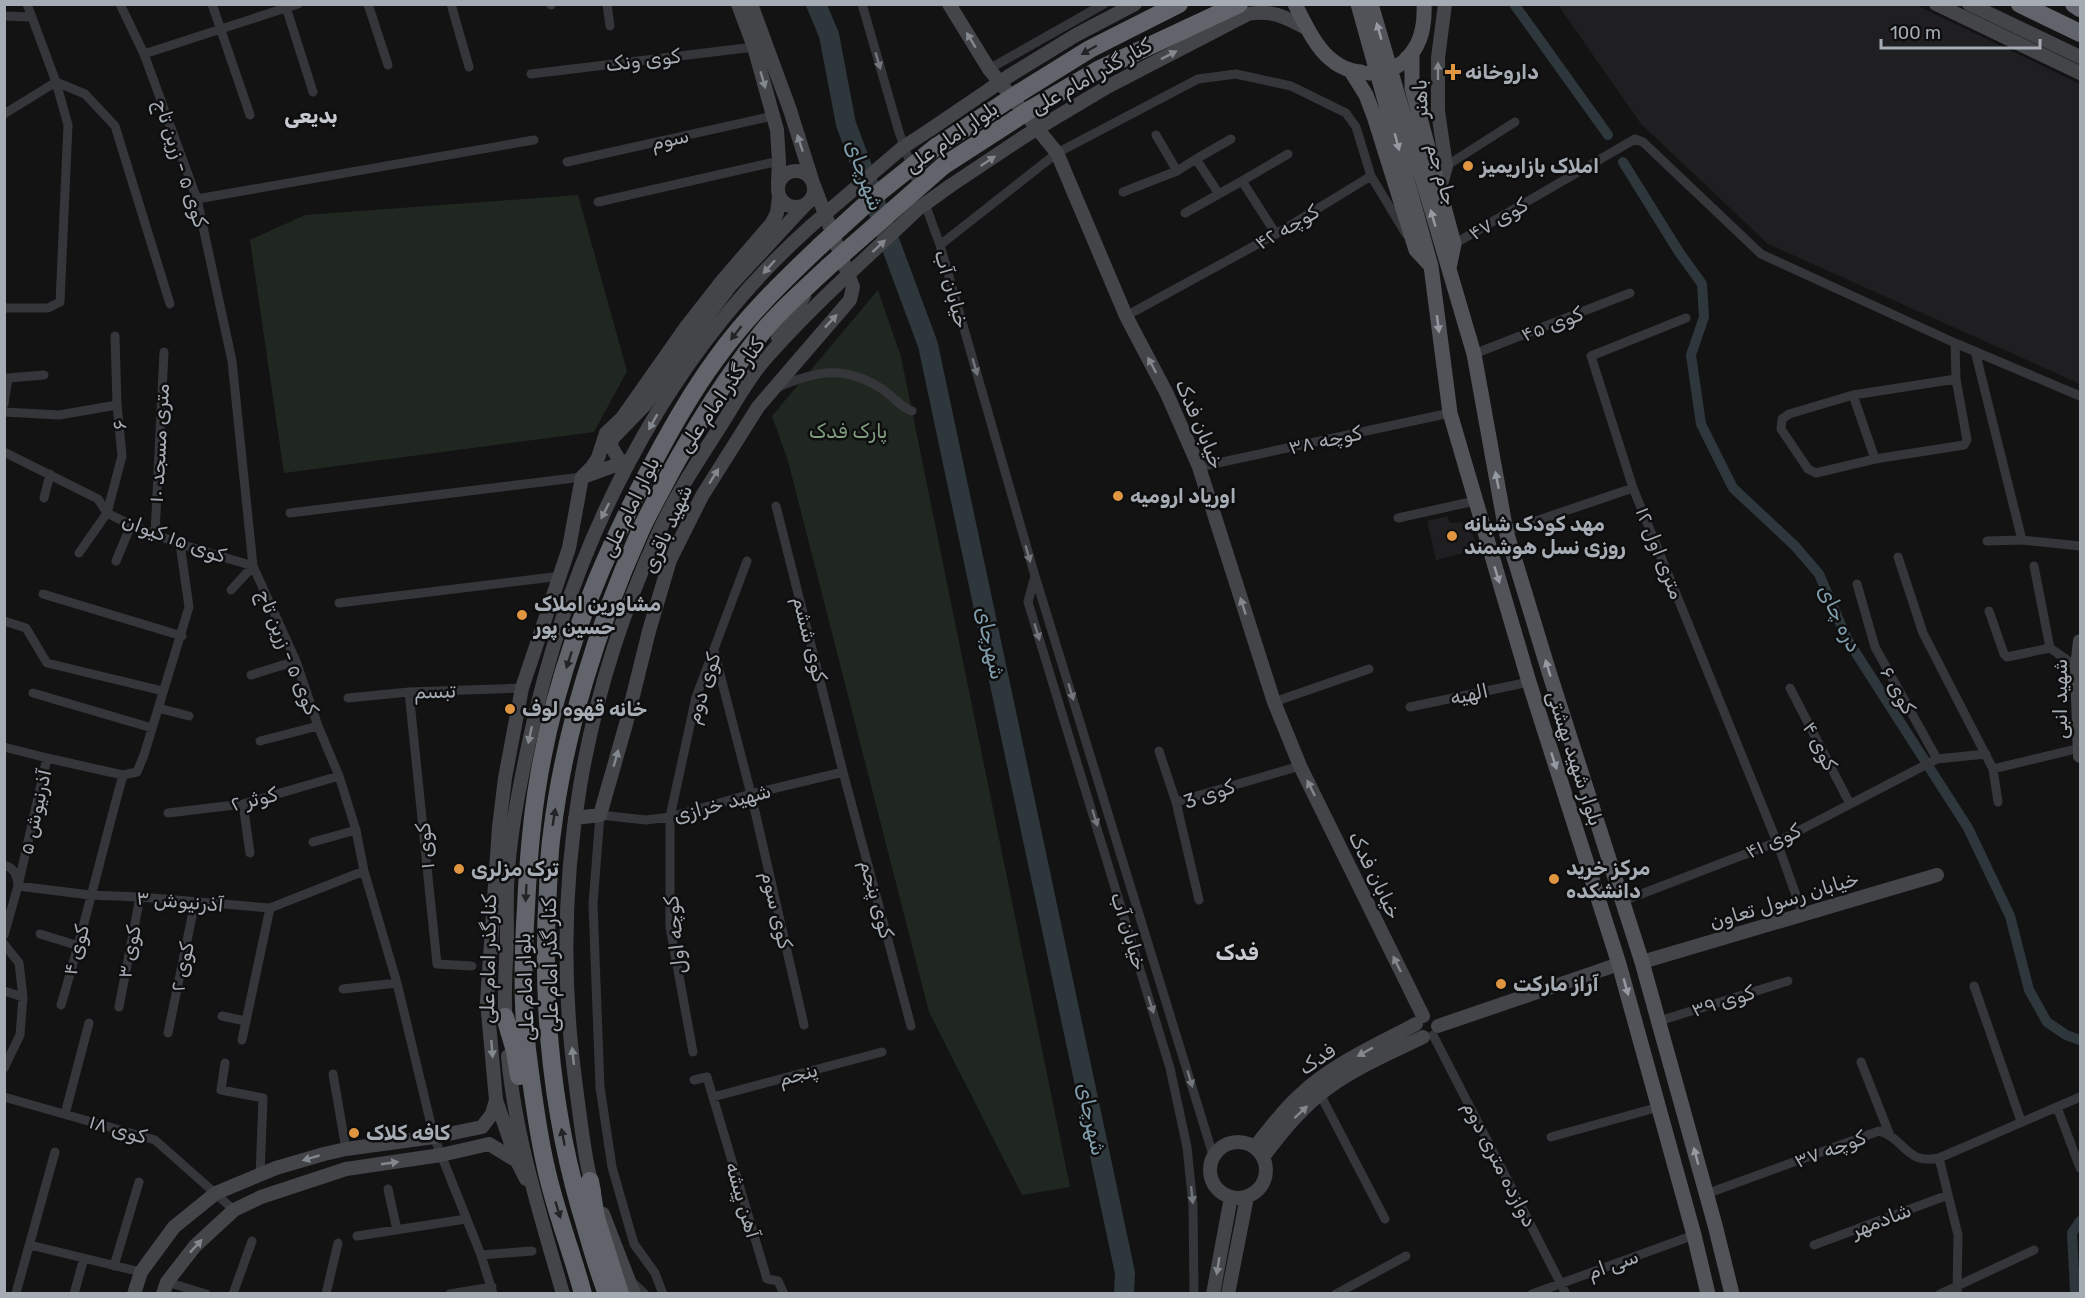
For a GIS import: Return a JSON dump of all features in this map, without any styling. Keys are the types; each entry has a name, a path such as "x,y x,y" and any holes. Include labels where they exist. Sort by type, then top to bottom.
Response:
{"highway":[{"name":"بلوار امام علی","path":"583,1293 546,1170 527,1048 523,992 528,853 537,790 557,698 586,604 620,526 685,405 716,359 764,300 933,138 1002,104 1090,49 1179,4"},
{"name":"بلوار امام علی","path":"607,1293 568,1166 559,1119 548,1036 545,940 551,834 579,702 606,612 640,531 702,417 735,368 766,328 828,267 943,165 1098,70 1239,4"},
{"path":"2020,4 2080,33"},
{"path":"2074,4 2080,8"},
{"path":"505,1017 515,1052 528,1125 546,1170"},
{"path":"590,1181 596,1218 625,1287"}],"main road":[{"path":"1295,4 1319,48 1332,60 1351,71 1369,73 1392,69 1407,59 1421,38 1424,4"},
{"name":"جام جم","path":"1358,4 1431,266"},
{"name":"جام جم","path":"1371,4 1474,354"},
{"path":"1407,59 1412,88 1454,244 1448,271"},
{"path":"1351,71 1366,95 1374,116 1416,250 1431,266"},
{"name":"بلوار شهید بهشتی","path":"1431,266 1450,413 1529,682 1619,964 1694,1234 1708,1293"},
{"name":"بلوار شهید بهشتی","path":"1474,354 1506,531 1642,962 1732,1293"},
{"path":"1694,1234 1715,1225"}],"street":[{"path":"4,308 48,308 60,302 68,125 56,82 30,18 27,4"},
{"name":"کوی ۵ - زرین تاج","path":"120,4 144,54 196,199 232,361 253,566 296,661 318,726 339,776 356,830 364,871 397,983 434,1137 481,1255 492,1290"},
{"path":"212,4 250,115"},
{"path":"144,54 286,6 298,4"},
{"path":"368,4 388,65"},
{"path":"451,4 469,67"},
{"path":"607,4 610,26"},
{"path":"539,1206 517,1161 496,1100 487,1001 499,826 509,756 522,688 570,548 582,477 598,458 606,433 622,418 686,327 772,223 777,213 780,161 777,130 754,47 738,4"},
{"name":"شهید باقری","path":"600,815 670,560 702,495 758,407 850,300 853,287 813,183 790,110 751,4"},
{"name":"خیابان آب","path":"862,4 899,132 940,245 1035,576 1213,1155"},
{"name":"خیابان فدک","path":"950,4 989,69 1057,153 1126,316 1167,394 1199,467 1274,702 1300,766 1419,1020 1419,1034 1431,1032"},
{"path":"989,69 1104,4"},
{"name":"کنار گذر امام علی","path":"626,461 700,348 735,304 779,256 811,226 902,148 933,138 990,89 1009,76 1076,35 1135,4"},
{"name":"باهنر","path":"1439,191 1446,166 1438,111 1438,58 1445,4"},
{"path":"1936,4 2080,73"},
{"path":"1969,4 2080,57"},
{"path":"286,6 314,92"},
{"name":"کنار گذر امام علی","path":"590,1181 575,1086 568,1006 568,886 579,788 596,705 627,609 657,535 691,472 760,365 836,286 918,210 950,186 1025,136 1107,87 1248,14 1263,11 1281,15 1308,29"},
{"path":"4,16 30,18"},
{"name":"کوی ونک","path":"531,74 754,47"},
{"path":"940,245 1057,153 1198,79 1236,75 1291,86 1346,113 1356,127 1371,176 1416,250"},
{"path":"4,114 56,82"},
{"path":"56,82 85,94 116,126 170,304"},
{"name":"سوم","path":"567,162 773,116"},
{"path":"1446,166 1515,122"},
{"path":"1156,135 1177,171"},
{"path":"1123,192 1177,171 1231,139"},
{"name":"کوی ۴۷","path":"1454,244 1635,139 1643,142 1761,254 1955,343"},
{"path":"196,199 534,140"},
{"path":"1185,213 1288,154"},
{"path":"1196,159 1219,194"},
{"path":"598,202 780,161"},
{"path":"290,513 582,477 626,461 611,446 612,439 644,406 680,352 730,286 813,195 813,183 806,173 795,170 785,174 778,183"},
{"name":"کوچه ۴۲","path":"1126,316 1276,234 1371,176"},
{"path":"1242,181 1276,234"},
{"path":"779,197 793,207 805,205"},
{"path":"760,365 814,280"},
{"name":"کوی ۴۵","path":"1474,354 1630,293"},
{"name":"۱۲ متری اول","path":"1686,318 1591,356 1633,488 1777,842 1803,915"},
{"name":"۶","path":"107,513 122,456 117,405 115,336"},
{"path":"1956,379 1853,395 1789,414 1782,419 1781,429 1808,469 1816,472 1875,459 1964,445 1967,440 1956,379 1955,343 2080,396"},
{"path":"1975,351 2022,540"},
{"name":"۱۰ متری مسجد","path":"155,534 164,352"},
{"path":"772,390 824,372 850,374 885,390 905,409 912,411"},
{"path":"4,404 6,378 44,375"},
{"path":"1853,395 1875,459"},
{"path":"4,412 59,415 117,405"},
{"name":"کوچه ۳۸","path":"1199,467 1450,413"},
{"name":"کوی ۱۵ کیوان","path":"4,453 98,500 107,513 131,525 253,566"},
{"name":"کنارگذر امام علی","path":"563,1293 521,1137 510,1083 505,1017 508,871 519,789 539,693 568,598 626,461"},
{"path":"44,498 50,474"},
{"path":"1506,531 1633,488"},
{"path":"1398,518 1475,501"},
{"name":"کوی ششم","path":"776,506 843,772"},
{"path":"79,553 107,513"},
{"path":"116,561 131,525"},
{"path":"1987,541 2022,540 2080,546"},
{"path":"4,747 123,775 137,772 182,636 189,607 180,543"},
{"path":"1898,557 1923,633 1993,770 1998,802"},
{"name":"کوی دوم","path":"670,818 696,697 747,561"},
{"path":"231,590 253,566"},
{"path":"2034,566 2050,648 2077,667"},
{"path":"339,603 561,576"},
{"name":"خیابان آب","path":"1035,576 1028,602 1170,1068 1187,1147 1193,1205 1194,1293"},
{"name":"کوی ۶","path":"1857,584 1875,647 1937,759"},
{"path":"43,594 182,636"},
{"path":"1989,611 2007,657 2050,648"},
{"path":"4,621 26,628 47,663 164,692"},
{"name":"شهید انبی","path":"2080,641 2077,667 2080,752"},
{"name":"کوی سوم","path":"714,651 751,794 804,1025"},
{"path":"251,675 296,661"},
{"path":"1274,702 1369,669"},
{"name":"الهیه","path":"1410,707 1529,682"},
{"name":"تبسم","path":"348,698 408,692 522,688"},
{"name":"کوی ۴","path":"1790,688 1850,804"},
{"name":"کوی ۱","path":"408,692 437,964 472,966"},
{"path":"33,693 152,728"},
{"path":"158,708 189,716"},
{"path":"260,741 318,726"},
{"path":"1160,750 1176,802"},
{"path":"1993,770 2080,752"},
{"path":"1937,759 1986,754"},
{"path":"499,826 519,789 509,756"},
{"name":"آذرنیوش ۵","path":"4,935 18,886 47,758"},
{"name":"کوی ۴۱","path":"1623,902 1777,842 1937,759"},
{"name":"کوی 3","path":"1199,900 1176,802 1300,766"},
{"name":"شهید خرازی","path":"600,815 646,820 670,818 751,794 843,772"},
{"name":"کوی پنجم","path":"843,772 911,1026"},
{"name":"کوی ۴","path":"61,1005 79,946 90,895 123,775"},
{"name":"کوثر ۲","path":"168,813 243,804 339,776"},
{"path":"243,804 250,853"},
{"path":"575,818 600,815 593,904 594,970 600,1087 612,1167 634,1244 656,1274 663,1293"},
{"name":"کوچه اول","path":"670,818 670,927 693,1052"},
{"path":"313,842 356,830"},
{"path":"4,865 9,866 16,873 18,886"},
{"name":"آذرنیوش ۳","path":"18,886 90,895 270,908 364,871"},
{"name":"خیابان رسول تعاون","path":"1642,962 1937,875"},
{"name":"کوی ۳","path":"119,1007 140,897"},
{"name":"کوی ۲","path":"168,1033 195,902"},
{"path":"242,1040 270,908"},
{"path":"40,934 79,946"},
{"path":"4,944 19,963 23,998 20,1035 4,1068"},
{"name":"فدک","path":"1259,1152 1320,1094 1371,1062 1431,1032 1619,964"},
{"name":"کوی ۳۹","path":"1659,1021 1788,981"},
{"path":"343,989 397,983"},
{"path":"1974,986 2021,1121"},
{"path":"4,991 23,998"},
{"path":"222,1016 245,1021"},
{"path":"1419,1020 1433,1017 1431,1032"},
{"name":"فدک","path":"1259,1152 1279,1116 1302,1093 1332,1071 1419,1020"},
{"path":"65,1114 89,1023"},
{"name":"دوازده متری دوم","path":"1431,1032 1566,1293"},
{"name":"پنجم","path":"713,1096 882,1052"},
{"path":"1862,1062 1888,1133"},
{"path":"225,1063 221,1090 263,1098 260,1175"},
{"path":"333,1074 346,1149"},
{"path":"694,1080 707,1077 713,1096"},
{"path":"1320,1094 1385,1219"},
{"name":"آهن پیشه","path":"713,1096 767,1279 778,1281 784,1293"},
{"name":"کوی ۱۸","path":"4,1097 155,1140 234,1210"},
{"path":"1957,1290 1958,1235 1938,1158 2080,1097"},
{"path":"134,1293 141,1272 174,1227 216,1193 276,1168 346,1149 434,1137 482,1127 492,1114 496,1100"},
{"path":"1551,1137 1659,1107"},
{"path":"2057,1107 2080,1168"},
{"name":"کوچه ۳۷","path":"1706,1194 1879,1131 1888,1133 1915,1157 1927,1161 1938,1158"},
{"path":"1237,1141 1247,1143 1259,1152 1266,1166 1266,1176 1262,1185 1247,1197 1231,1197 1221,1193 1210,1176 1213,1155 1228,1143 1237,1141"},
{"path":"206,1293 165,1288 195,1246 234,1210 261,1197 346,1169 441,1155 489,1144 503,1150 517,1161"},
{"path":"16,1293 55,1152"},
{"path":"114,1266 139,1182"},
{"path":"388,1189 397,1230"},
{"name":"شادمهر","path":"1814,1245 1948,1195"},
{"path":"1213,1293 1231,1197"},
{"path":"1227,1293 1247,1197"},
{"path":"357,1236 466,1219"},
{"name":"سی ام","path":"1532,1293 1694,1234"},
{"path":"233,1293 252,1241"},
{"path":"326,1293 338,1243"},
{"path":"30,1245 141,1272"},
{"path":"1940,1293 1957,1290 2034,1250"},
{"path":"481,1255 532,1251"},
{"path":"1336,1293 1406,1256"},
{"path":"74,1293 84,1258"},
{"path":"625,1287 634,1293"},
{"path":"625,1287 645,1293"},
{"path":"450,1293 492,1290"}],"shaded area":[{"path":"1558,5 1916,5 2080,84 2080,384 1768,244 1641,124"},
{"name":"مهد کودک شبانه روزی نسل هوشمند","path":"1447,516 1450,523 1467,522 1479,549 1436,560 1427,521"}],"green space":[{"path":"578,195 627,371 594,432 284,473 250,240 305,215"},
{"name":"پارک فدک","path":"878,290 901,357 1070,1187 1022,1195 929,1012 788,461 772,416"}],"waterway":[{"name":"شهرچای","path":"816,4 829,35 846,124 928,345 1125,1273 1124,1294"},
{"name":"دره چای","path":"1514,4 1608,135"},
{"name":"دره چای","path":"1623,162 1679,252 1702,284 1704,317 1691,355 1701,424 1733,488 1795,546 1819,574 1847,639 1968,828 2010,916 2029,990 2047,1022 2066,1035 2080,1040"},
{"name":"دره چای","path":"2078,1294 2075,1290 2072,1233 2080,1221"}],"place":[{"name":"داروخانه","path":"1453,72"},
{"name":"املاک بازاریمیز","path":"1468,166"},
{"name":"اوریاد ارومیه","path":"1118,496"},
{"name":"مهد کودک شبانه روزی نسل هوشمند","path":"1452,536"},
{"name":"مشاورین املاک حسین پور","path":"522,615"},
{"name":"خانه قهوه لوف","path":"510,709"},
{"name":"ترک مزلری","path":"459,869"},
{"name":"مرکز خرید دانشکده","path":"1554,879"},
{"name":"آراز مارکت","path":"1501,984"},
{"name":"کافه کلاک","path":"354,1133"}],"district":[{"name":"بدیعی","path":"311,115"},
{"name":"فدک","path":"1237,952"}]}
